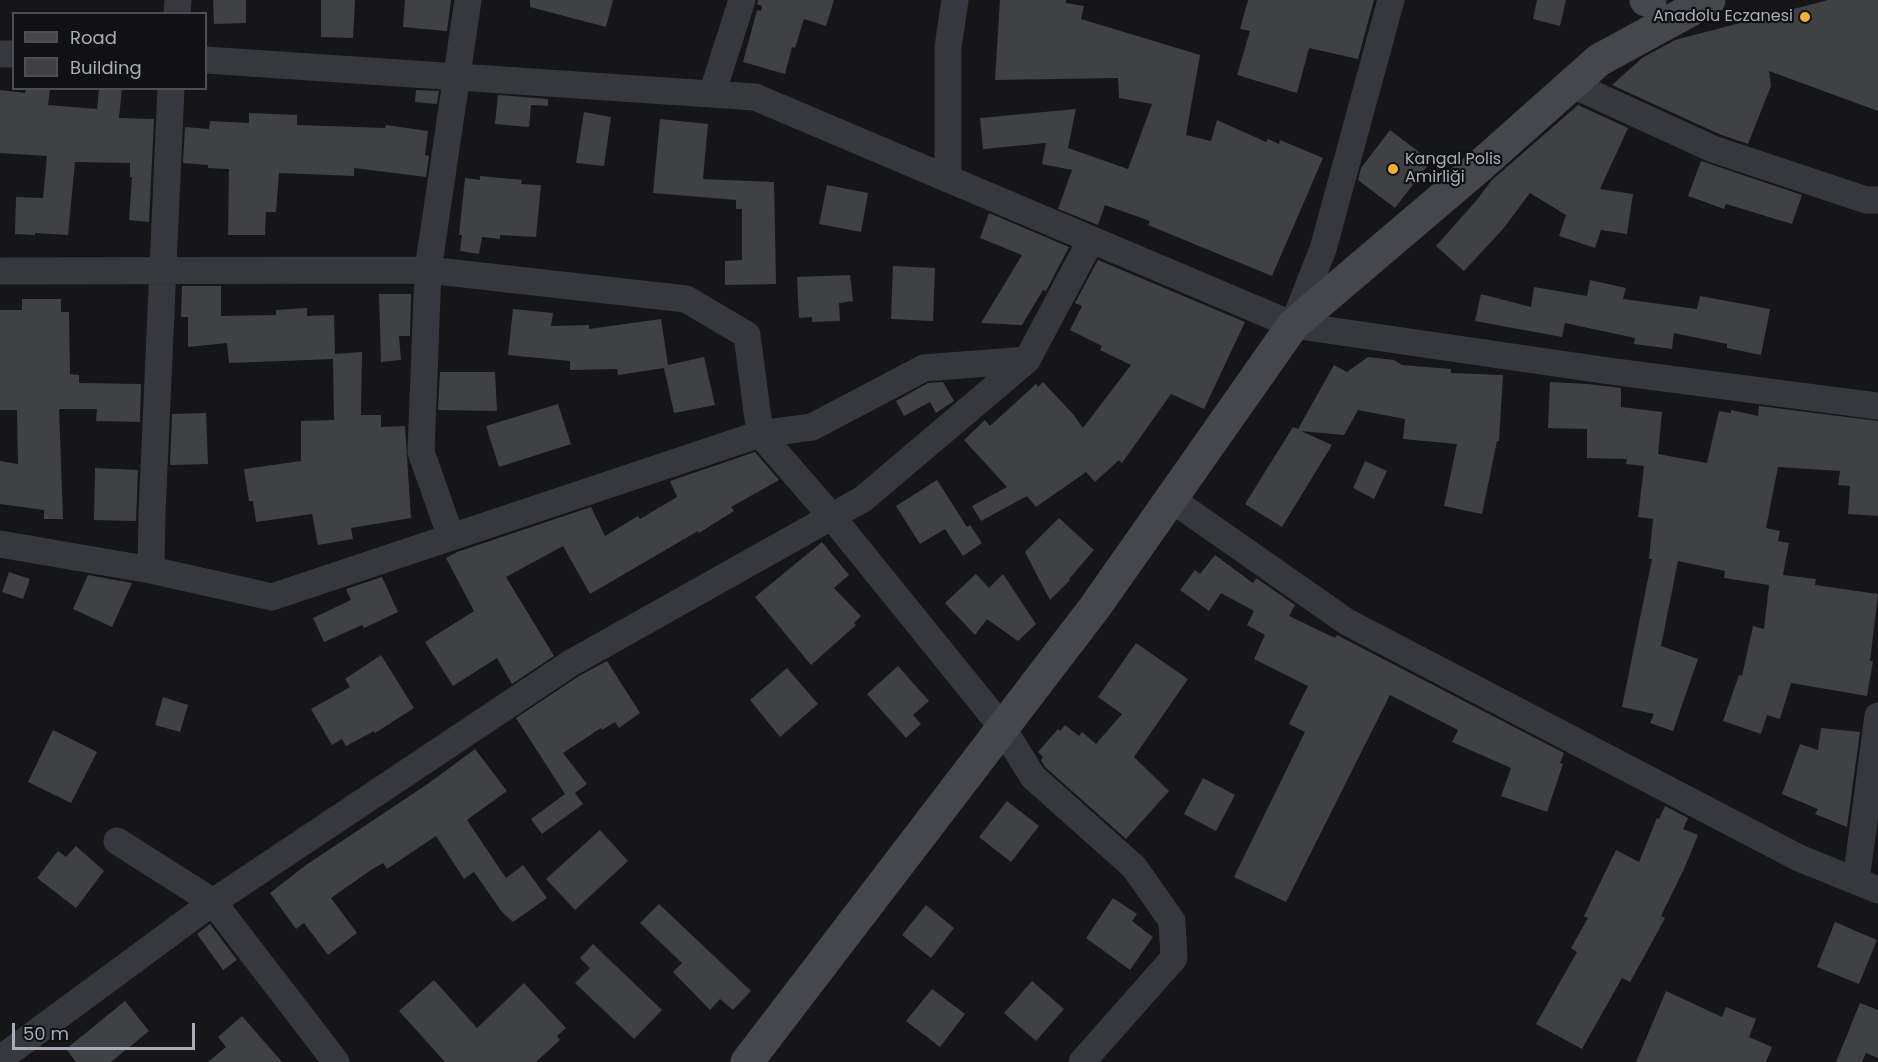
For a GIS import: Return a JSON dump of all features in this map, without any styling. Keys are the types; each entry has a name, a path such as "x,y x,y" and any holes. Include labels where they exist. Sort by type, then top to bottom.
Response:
{"street":[{"path":"451,537 421,452 428,270 468,0"},
{"path":"712,94 742,0"},
{"path":"948,179 948,47 955,0"},
{"path":"747,1062 1095,607 1293,325 1323,249 1391,0"},
{"path":"1293,325 1481,165 1599,60 1709,0"},
{"path":"207,60 755,97 1293,325 1609,371 1878,406"},
{"path":"1571,84 1713,149 1866,200 1878,200"},
{"path":"151,570 171,90"},
{"path":"0,1059 213,902 571,663 863,499 1027,360 1091,240"},
{"path":"0,271 428,270 686,299 747,335 760,434 832,517 1002,727 1033,777 1134,867 1172,921 1174,958 1082,1062"},
{"path":"0,544 151,570 272,597 760,434 812,427 924,368 1027,360"},
{"path":"1171,499 1347,622 1799,858 1867,886 1878,716"},
{"path":"117,841 213,902 336,1062"}],"building":[{"path":"213,0 246,0 246,23 214,24"},
{"path":"321,0 355,0 353,38 321,37"},
{"path":"405,0 451,0 447,31 403,27"},
{"path":"530,0 613,0 606,27 530,7"},
{"path":"758,0 834,0 826,26 804,19 795,48 792,47 785,74 743,62 757,10 761,11 762,6 757,4"},
{"path":"1000,0 1066,0 1066,3 1084,6 1081,19 1200,55 1186,135 1211,141 1217,120 1266,142 1268,139 1279,144 1280,140 1323,158 1272,276 1148,225 1150,221 1105,205 1098,225 1058,209 1072,170 1042,164 1046,143 983,149 980,118 1076,109 1068,148 1128,169 1152,104 1119,98 1118,78 995,80"},
{"path":"1248,0 1374,0 1358,59 1309,48 1297,93 1237,75 1250,31 1240,29"},
{"path":"1537,0 1566,0 1560,26 1533,19"},
{"path":"1828,0 1878,0 1878,111 1769,71 1771,86 1748,144 1719,134 1612,85 1642,58 1675,40"},
{"path":"0,90 25,93 26,90 50,90 48,105 97,109 99,90 122,90 119,118 154,119 149,222 129,220 132,177 130,177 130,163 75,162 68,235 15,234 16,197 43,198 47,156 0,153"},
{"path":"416,90 439,91 437,104 415,102"},
{"path":"498,95 548,99 548,106 531,105 529,127 495,124"},
{"path":"1578,105 1628,128 1600,189 1633,194 1627,234 1601,230 1595,248 1559,236 1566,215 1530,193 1503,229 1464,271 1436,246 1492,180"},
{"path":"584,112 611,117 604,166 576,163"},
{"path":"249,113 297,115 297,125 385,128 386,125 428,131 425,155 429,156 426,177 354,168 354,176 279,173 276,212 266,212 265,235 228,235 229,169 183,163 185,127 209,129 210,121 249,123"},
{"path":"660,119 708,124 703,179 774,182 776,284 725,285 725,261 742,260 742,209 736,209 736,200 653,193"},
{"name":"Kangal Polis Amirliği","path":"1390,130 1431,161 1395,208 1358,180 1361,168"},
{"path":"1701,161 1802,195 1792,224 1726,204 1724,209 1688,196"},
{"path":"480,176 522,180 521,184 541,185 536,237 500,235 500,239 482,237 479,254 460,251 462,235 459,235 465,178 480,180"},
{"path":"827,185 868,193 861,232 819,224"},
{"path":"989,213 1069,247 1046,291 1043,290 1022,325 981,323 1022,255 980,238"},
{"path":"1098,260 1245,322 1204,409 1171,394 1122,463 1119,460 1095,482 1086,472 1036,507 1027,496 981,521 972,506 1007,487 964,440 985,420 990,426 1036,384 1038,387 1043,382 1083,428 1131,365 1100,350 1102,346 1070,330 1082,306 1075,303"},
{"path":"893,266 935,268 933,321 891,319"},
{"path":"850,275 853,301 839,303 840,321 812,322 812,317 799,318 797,277"},
{"path":"1590,280 1626,288 1623,299 1697,309 1700,296 1770,309 1761,355 1727,348 1727,344 1674,333 1672,349 1634,344 1635,338 1565,323 1562,337 1475,321 1481,294 1531,307 1534,287 1587,296"},
{"path":"182,286 221,286 221,316 276,315 276,310 307,308 307,316 334,315 335,354 362,352 361,415 381,415 381,427 405,426 411,518 351,528 353,539 318,545 312,514 256,522 253,501 249,501 244,469 301,461 301,421 334,420 333,359 229,363 227,343 188,347 188,317 181,317"},
{"path":"379,294 411,294 410,336 399,336 401,360 381,362"},
{"path":"22,299 61,299 61,312 69,312 70,374 79,375 79,383 141,384 140,422 96,421 97,409 59,409 63,519 44,519 44,510 0,504 0,461 18,464 17,410 0,410 0,310 22,310"},
{"path":"513,309 553,313 551,326 589,325 589,329 661,319 668,365 704,357 715,405 674,413 664,368 618,375 617,369 570,370 570,361 508,355"},
{"path":"1368,357 1394,360 1402,365 1451,369 1451,373 1503,375 1499,441 1497,441 1482,514 1444,506 1457,444 1403,439 1405,419 1358,410 1344,435 1301,431 1332,445 1282,527 1245,504 1293,427 1298,429 1334,365 1347,372"},
{"path":"440,372 495,372 497,411 438,410"},
{"path":"943,382 954,401 936,413 930,402 904,416 896,401 928,383"},
{"path":"1550,382 1621,388 1621,407 1662,412 1658,454 1707,463 1719,411 1731,413 1731,410 1758,416 1759,406 1878,421 1878,516 1848,514 1850,486 1838,485 1840,471 1778,467 1766,528 1780,531 1778,541 1789,543 1783,575 1816,579 1815,585 1878,594 1870,661 1873,661 1867,696 1791,683 1780,719 1767,715 1761,734 1723,721 1739,675 1742,676 1753,626 1764,629 1769,585 1724,578 1725,571 1678,561 1661,646 1698,659 1673,731 1650,723 1654,714 1622,707 1652,559 1649,559 1653,519 1638,517 1644,466 1626,464 1627,459 1587,458 1587,429 1548,428"},
{"path":"558,404 571,444 499,467 486,426"},
{"path":"206,413 208,464 170,465 172,414"},
{"path":"755,452 779,480 731,507 734,511 699,533 698,531 590,594 563,546 506,577 554,656 512,684 497,658 453,686 425,642 474,611 446,558 457,552 591,507 605,536 638,516 640,519 677,497 670,481"},
{"path":"1365,461 1387,471 1374,499 1353,488"},
{"path":"95,468 138,470 136,521 94,520"},
{"path":"937,480 967,527 970,525 982,543 963,556 945,529 920,544 896,506"},
{"path":"1059,518 1094,550 1070,580 1050,600 1025,552"},
{"path":"822,542 849,575 834,588 861,616 854,623 856,625 811,665 755,597"},
{"path":"1215,555 1253,583 1256,578 1295,605 1289,616 1335,638 1337,635 1564,753 1560,763 1563,764 1547,812 1501,796 1511,768 1452,742 1458,730 1390,695 1286,902 1234,877 1305,732 1289,724 1308,686 1254,659 1265,635 1247,625 1254,611 1221,593 1209,611 1180,590 1195,570 1200,574"},
{"path":"9,572 30,579 23,599 2,592"},
{"path":"976,574 989,588 1003,574 1036,624 1018,641 987,619 975,635 945,603"},
{"path":"88,575 132,583 112,627 73,609"},
{"path":"382,577 398,612 364,628 362,625 324,642 313,618 351,600 346,589"},
{"path":"1136,643 1188,679 1134,757 1169,791 1126,839 1045,767 1041,760 1043,757 1038,752 1058,729 1060,731 1065,725 1079,736 1082,732 1096,744 1122,714 1098,697"},
{"path":"381,655 414,708 375,733 374,731 346,746 342,739 332,745 311,709 350,687 345,679"},
{"path":"607,661 640,713 619,728 615,722 602,730 601,728 563,753 587,784 575,793 583,804 542,834 531,819 565,794 516,718 579,676"},
{"path":"898,666 929,701 913,715 921,724 906,738 867,694"},
{"path":"787,668 818,704 780,737 750,700"},
{"path":"163,697 188,705 180,732 155,725"},
{"path":"1821,728 1860,732 1847,827 1815,814 1818,809 1782,794 1800,744 1818,750"},
{"path":"53,730 97,752 71,803 28,782"},
{"path":"475,749 507,791 467,820 506,878 523,865 547,898 513,922 502,912 474,872 464,879 436,836 387,869 383,863 371,870 331,898 357,933 328,955 304,923 296,929 270,893 306,865 429,783"},
{"path":"1203,778 1235,795 1216,831 1184,814"},
{"path":"1007,801 1039,826 1011,862 979,837"},
{"path":"1665,806 1688,818 1683,829 1698,835 1661,916 1665,918 1650,946 1630,982 1622,978 1582,1049 1536,1024 1577,952 1571,948 1588,918 1584,916 1616,850 1639,862 1657,818 1659,819"},
{"path":"600,830 628,861 575,910 546,879"},
{"path":"76,846 104,871 76,908 37,878 58,851 66,857"},
{"path":"1113,898 1137,914 1132,921 1153,937 1130,970 1086,938"},
{"path":"659,904 751,991 733,1010 720,999 710,1010 673,972 682,963 640,923"},
{"path":"926,905 954,928 931,958 902,935"},
{"path":"1835,922 1877,940 1859,984 1817,967"},
{"path":"210,924 237,960 223,970 197,934"},
{"path":"593,944 662,1010 634,1039 575,983 590,968 580,958"},
{"path":"434,980 477,1028 524,983 566,1028 557,1036 560,1040 536,1062 445,1062 399,1011"},
{"path":"1032,981 1064,1009 1036,1041 1004,1013"},
{"path":"932,989 965,1014 940,1047 906,1021"},
{"path":"1666,991 1722,1017 1726,1007 1756,1019 1749,1037 1772,1047 1766,1062 1636,1062"},
{"path":"125,1001 149,1031 111,1062 76,1062 66,1049"},
{"path":"1860,1003 1878,1010 1878,1058 1866,1053 1862,1062 1836,1062"},
{"path":"242,1016 282,1062 208,1062 226,1047 218,1037"}],"place":[{"name":"Anadolu Eczanesi","path":"1805,17"},
{"name":"Kangal Polis Amirliği","path":"1393,169"}]}
